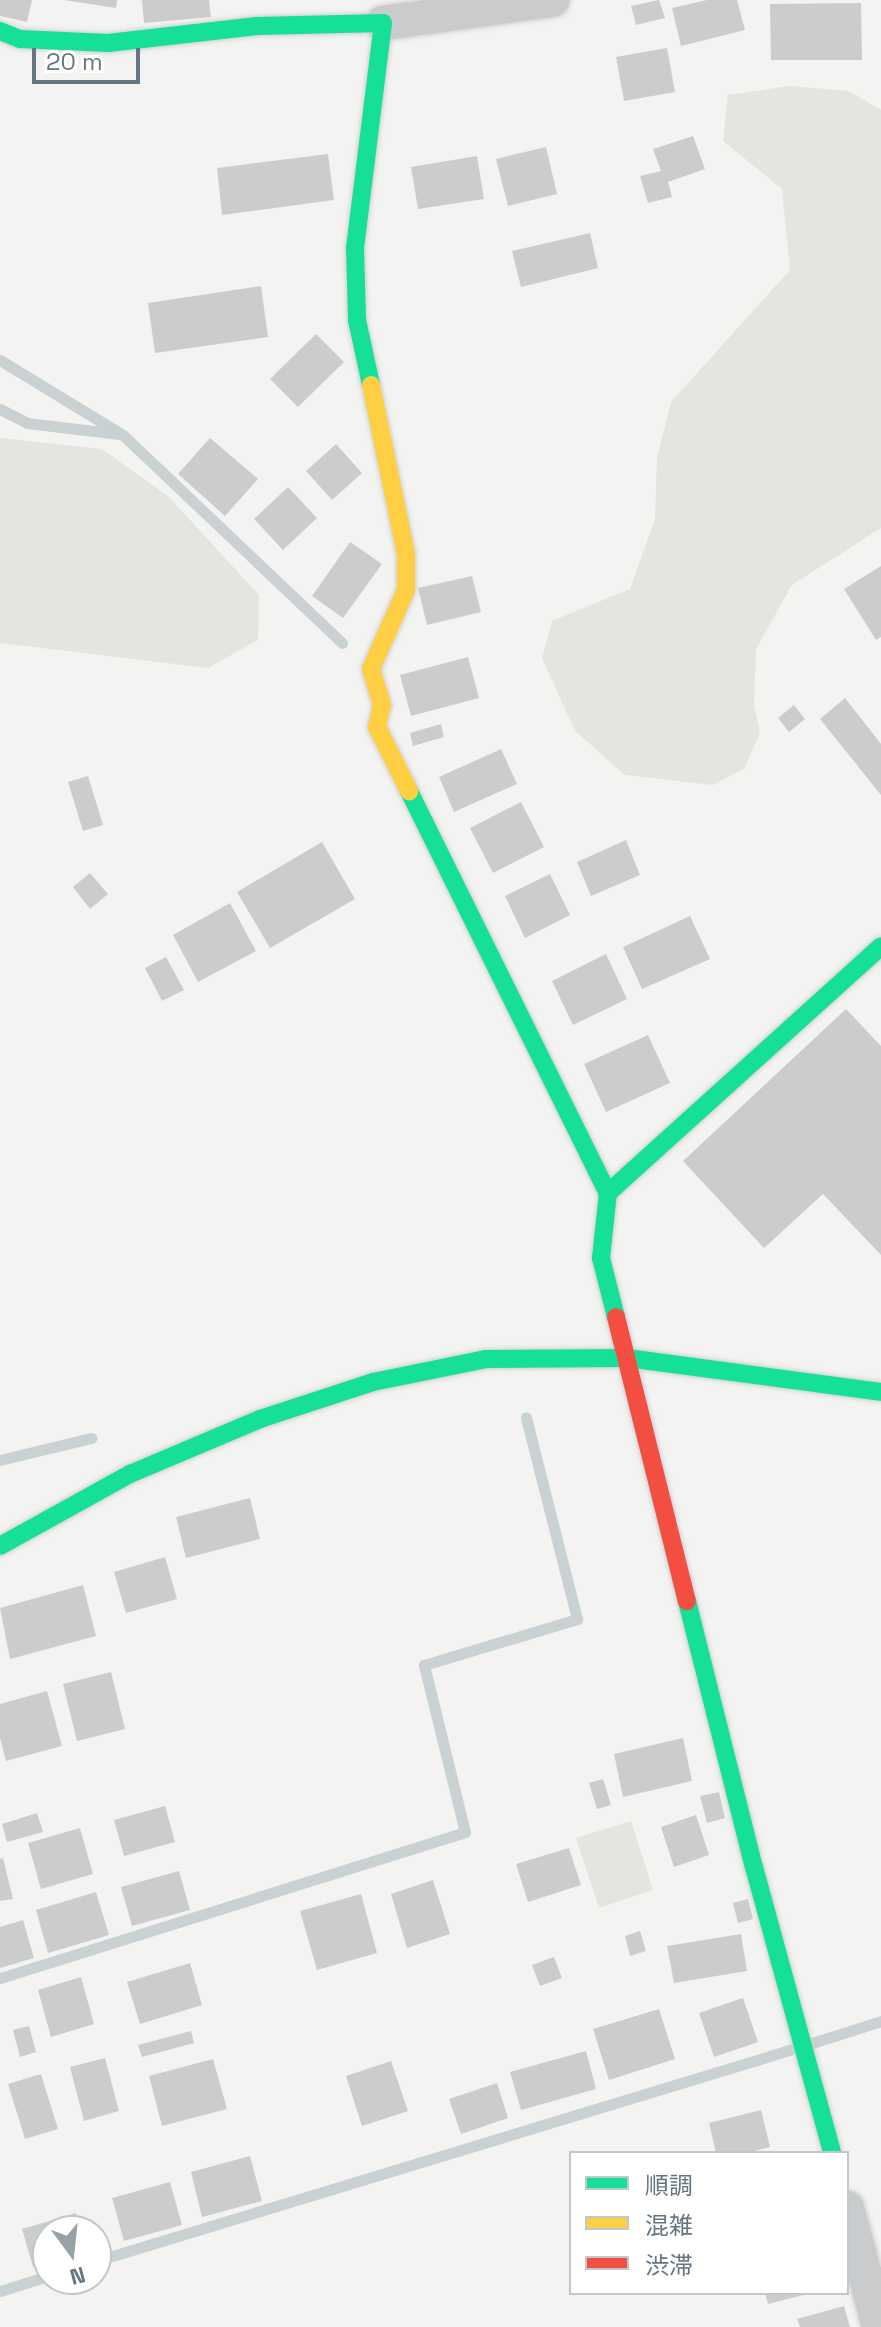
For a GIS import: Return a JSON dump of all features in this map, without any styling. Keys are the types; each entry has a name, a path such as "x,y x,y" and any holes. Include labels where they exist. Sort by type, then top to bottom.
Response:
{"street":[{"path":"0,31 20,39 108,43 257,13 383,23 552,0"},
{"path":"383,23 355,247 357,320 406,554 406,590 371,669 382,705 377,727 608,1193 601,1258 754,1867 831,2151"},
{"path":"608,1193 881,946"},
{"path":"0,1546 130,1474 260,1419 373,1382 486,1359 627,1358 881,1392"},
{"path":"849,2215 879,2327"}],"shaded area":[{"path":"789,86 849,91 881,110 881,528 792,585 756,649 754,705 760,733 744,769 713,785 625,775 575,731 542,658 552,621 630,589 655,519 657,458 671,402 790,270 782,189 723,141 728,95"},
{"path":"0,438 102,449 168,496 259,595 258,640 208,668 0,643"},
{"path":"631,1821 653,1890 599,1908 576,1838"}],"building":[{"path":"0,0 32,0 27,22 0,16"},
{"path":"64,0 117,0 116,8"},
{"path":"142,0 209,0 211,17 144,23"},
{"path":"659,0 665,18 636,25 631,6"},
{"path":"707,0 737,0 745,30 681,46 672,8"},
{"path":"861,3 862,60 771,60 770,4"},
{"path":"667,48 675,92 624,101 616,57"},
{"path":"693,136 705,169 668,182 672,197 648,203 640,176 661,171 653,149"},
{"path":"546,147 557,194 508,206 496,159"},
{"path":"328,154 334,200 222,215 217,168"},
{"path":"477,156 484,199 418,209 411,167"},
{"path":"590,233 598,268 521,287 512,251"},
{"path":"261,286 268,337 155,353 148,303"},
{"path":"316,334 344,362 298,407 270,379"},
{"path":"210,438 258,479 225,516 178,474"},
{"path":"336,444 362,473 332,500 306,471"},
{"path":"288,487 317,518 283,550 254,519"},
{"path":"350,542 382,564 343,618 312,596"},
{"path":"881,566 881,637 876,640 844,589"},
{"path":"472,576 481,612 427,625 418,588"},
{"path":"468,657 479,698 411,716 400,675"},
{"path":"845,698 881,744 881,795 820,719"},
{"path":"794,705 805,719 789,732 778,718"},
{"path":"441,724 444,737 413,746 410,733"},
{"path":"501,749 517,784 454,812 439,777"},
{"path":"88,776 103,825 83,831 68,782"},
{"path":"521,802 544,847 493,873 470,828"},
{"path":"626,840 640,875 591,896 577,862"},
{"path":"322,842 355,899 270,948 237,892"},
{"path":"90,873 108,894 90,909 73,887"},
{"path":"550,874 570,915 525,938 505,896"},
{"path":"230,903 256,951 198,982 173,935"},
{"path":"690,916 710,959 642,989 623,947"},
{"path":"606,954 627,999 573,1025 552,981"},
{"path":"166,957 184,990 162,1001 145,968"},
{"path":"846,1009 881,1046 881,1255 823,1194 764,1248 683,1161"},
{"path":"648,1035 670,1083 606,1112 584,1064"},
{"path":"250,1498 260,1539 186,1558 176,1517"},
{"path":"165,1557 177,1599 126,1613 114,1572"},
{"path":"83,1585 96,1636 10,1659 0,1608"},
{"path":"111,1672 125,1729 77,1741 63,1684"},
{"path":"47,1691 62,1746 6,1761 0,1738 0,1704"},
{"path":"683,1738 692,1781 623,1797 614,1754"},
{"path":"603,1779 611,1805 597,1809 589,1783"},
{"path":"719,1792 725,1818 707,1823 700,1796"},
{"path":"165,1806 175,1842 124,1856 114,1820"},
{"path":"37,1813 43,1832 7,1842 2,1824"},
{"path":"696,1815 709,1855 674,1867 661,1827"},
{"path":"80,1828 93,1874 41,1889 28,1843"},
{"path":"569,1848 581,1885 528,1902 516,1864"},
{"path":"3,1858 13,1899 0,1901 0,1859"},
{"path":"179,1871 190,1910 132,1926 121,1887"},
{"path":"433,1880 450,1934 407,1948 391,1894"},
{"path":"96,1892 109,1935 48,1953 36,1910"},
{"path":"361,1894 377,1953 317,1970 300,1911"},
{"path":"748,1899 753,1919 738,1923 733,1903"},
{"path":"23,1920 34,1958 0,1968 0,1927"},
{"path":"640,1931 646,1951 630,1956 625,1936"},
{"path":"741,1934 747,1971 674,1983 667,1946"},
{"path":"554,1957 562,1978 540,1986 532,1965"},
{"path":"190,1963 202,2005 140,2024 127,1982"},
{"path":"81,1977 94,2024 51,2037 38,1990"},
{"path":"743,1998 758,2042 714,2057 699,2013"},
{"path":"659,2009 675,2059 609,2080 593,2029"},
{"path":"29,2026 36,2052 20,2057 13,2030"},
{"path":"191,2031 194,2043 142,2057 138,2045"},
{"path":"586,2051 596,2089 521,2110 510,2072"},
{"path":"105,2058 119,2111 84,2121 70,2067"},
{"path":"213,2059 227,2109 162,2126 149,2076"},
{"path":"391,2061 408,2111 362,2126 346,2076"},
{"path":"41,2074 58,2129 25,2139 8,2084"},
{"path":"497,2083 508,2118 461,2134 449,2099"},
{"path":"761,2110 770,2147 755,2151 716,2151 709,2123"},
{"path":"250,2156 262,2201 202,2217 191,2172"},
{"path":"170,2182 182,2225 124,2241 112,2198"},
{"path":"32,2226 32,2264 22,2229"},
{"path":"766,2295 803,2295 768,2304"},
{"path":"844,2306 850,2327 800,2327 797,2319"}],"waterway":[{"path":"0,360 123,435 342,643"},
{"path":"0,409 27,423 119,434"},
{"path":"0,1978 465,1832 424,1665 577,1619 526,1417"},
{"path":"0,1460 91,1438"},
{"path":"809,2044 881,2021"},
{"path":"112,2256 793,2049"},
{"path":"0,2291 32,2281"}],"traffic: fast":[{"path":"0,31 20,39 108,43 257,26 383,23 355,247 357,320 371,385"},
{"path":"409,791 608,1193"},
{"path":"616,1317 601,1258 608,1193 881,946"},
{"path":"0,1546 130,1474 260,1419 373,1382 486,1359 627,1358 881,1392"},
{"path":"687,1601 754,1867 831,2151"}],"traffic: slow":[{"path":"371,385 406,554 406,590 371,669 382,705 377,727 409,791"}],"traffic: jam":[{"path":"616,1317 687,1601"}]}
